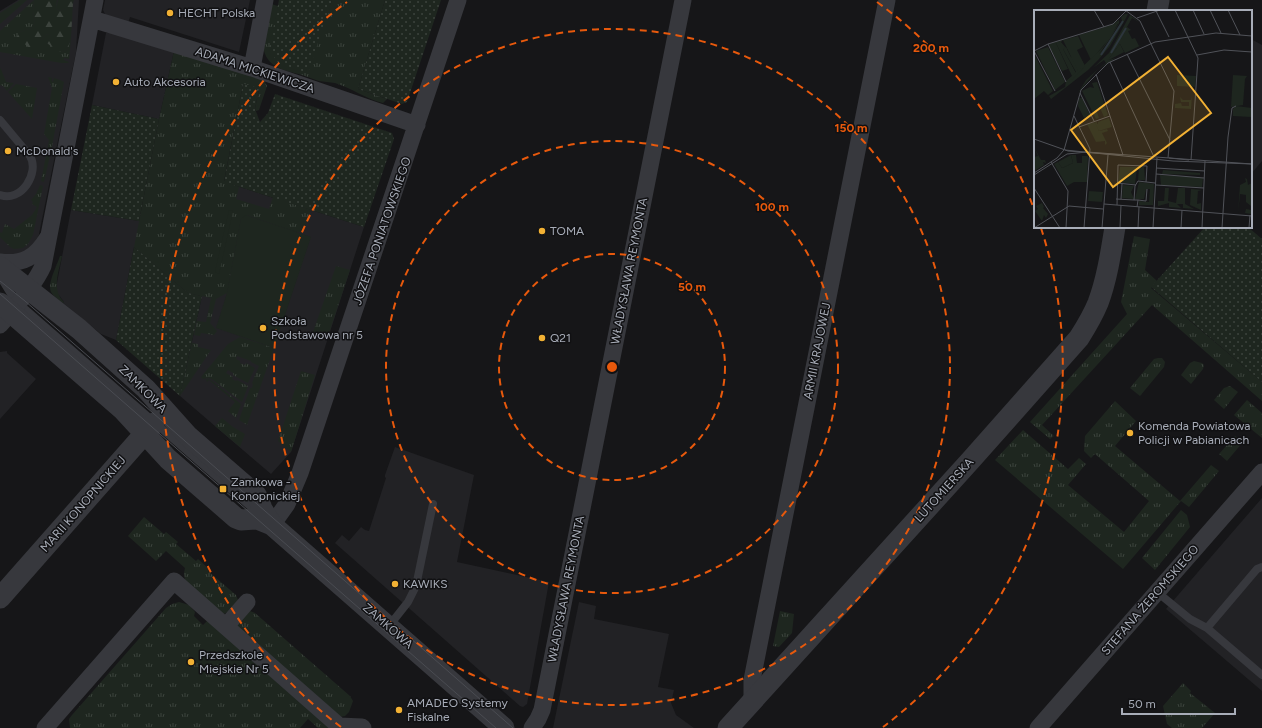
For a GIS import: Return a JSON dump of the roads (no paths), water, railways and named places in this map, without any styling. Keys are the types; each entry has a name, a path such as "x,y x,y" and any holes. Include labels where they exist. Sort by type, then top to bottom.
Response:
{"street":[{"path":"11,306 39,274 43,266 96,0"},
{"path":"252,68 265,0"},
{"name":"JÓZEFA PONIATOWSKIEGO","path":"272,525 286,504 300,473 458,0"},
{"name":"WŁADYSŁAWA REYMONTA","path":"532,728 542,710 683,0"},
{"name":"ARMII KRAJOWEJ","path":"752,702 752,680 887,0"},
{"path":"1157,10 1159,0"},
{"name":"ADAMA MICKIEWICZA","path":"92,19 252,68 417,125"},
{"name":"LUTOMIERSKA","path":"728,728 964,467 1078,338 1092,317 1098,303 1107,269 1115,228"},
{"path":"0,262 10,263 26,260 38,250 50,233"},
{"name":"ZAMKOWA","path":"0,267 11,306 122,409 188,436 256,495 262,509 272,525 504,728"},
{"name":"ZAMKOWA","path":"11,306 79,329 146,389 155,422 172,462 236,518 241,520 257,519 272,525"},
{"name":"MARII KONOPNICKIEJ","path":"0,598 155,422"},
{"name":"STEFANA ŻEROMSKIEGO","path":"1038,728 1262,472"},
{"path":"49,726 174,581 340,726 363,728"},
{"path":"226,626 247,602"}],"lane":[{"path":"0,120 30,156 33,165 29,181 26,186 14,196 6,197 0,195"},
{"path":"0,276 11,294 11,306"},
{"path":"0,293 11,306"},
{"path":"388,626 408,602 416,586 433,504"},
{"path":"1207,628 1257,569 1262,567"},
{"path":"1157,592 1190,619 1207,628 1262,675"}],"tram line":[{"path":"0,281 25,301 513,728"},
{"path":"0,294 496,728"}],"place":[{"name":"HECHT Polska","path":"170,13"},
{"name":"Auto Akcesoria","path":"116,82"},
{"name":"McDonald's","path":"8,151"},
{"name":"TOMA","path":"542,231"},
{"name":"Szkoła Podstawowa nr 5","path":"263,328"},
{"name":"Q21","path":"542,338"},
{"name":"Komenda Powiatowa Policji w Pabianicach","path":"1130,433"},
{"name":"Zamkowa - Konopnickiej","path":"223,489"},
{"name":"KAWIKS","path":"395,584"},
{"name":"Przedszkole Miejskie Nr 5","path":"191,662"},
{"name":"AMADEO Systemy Fiskalne","path":"399,710"}]}
